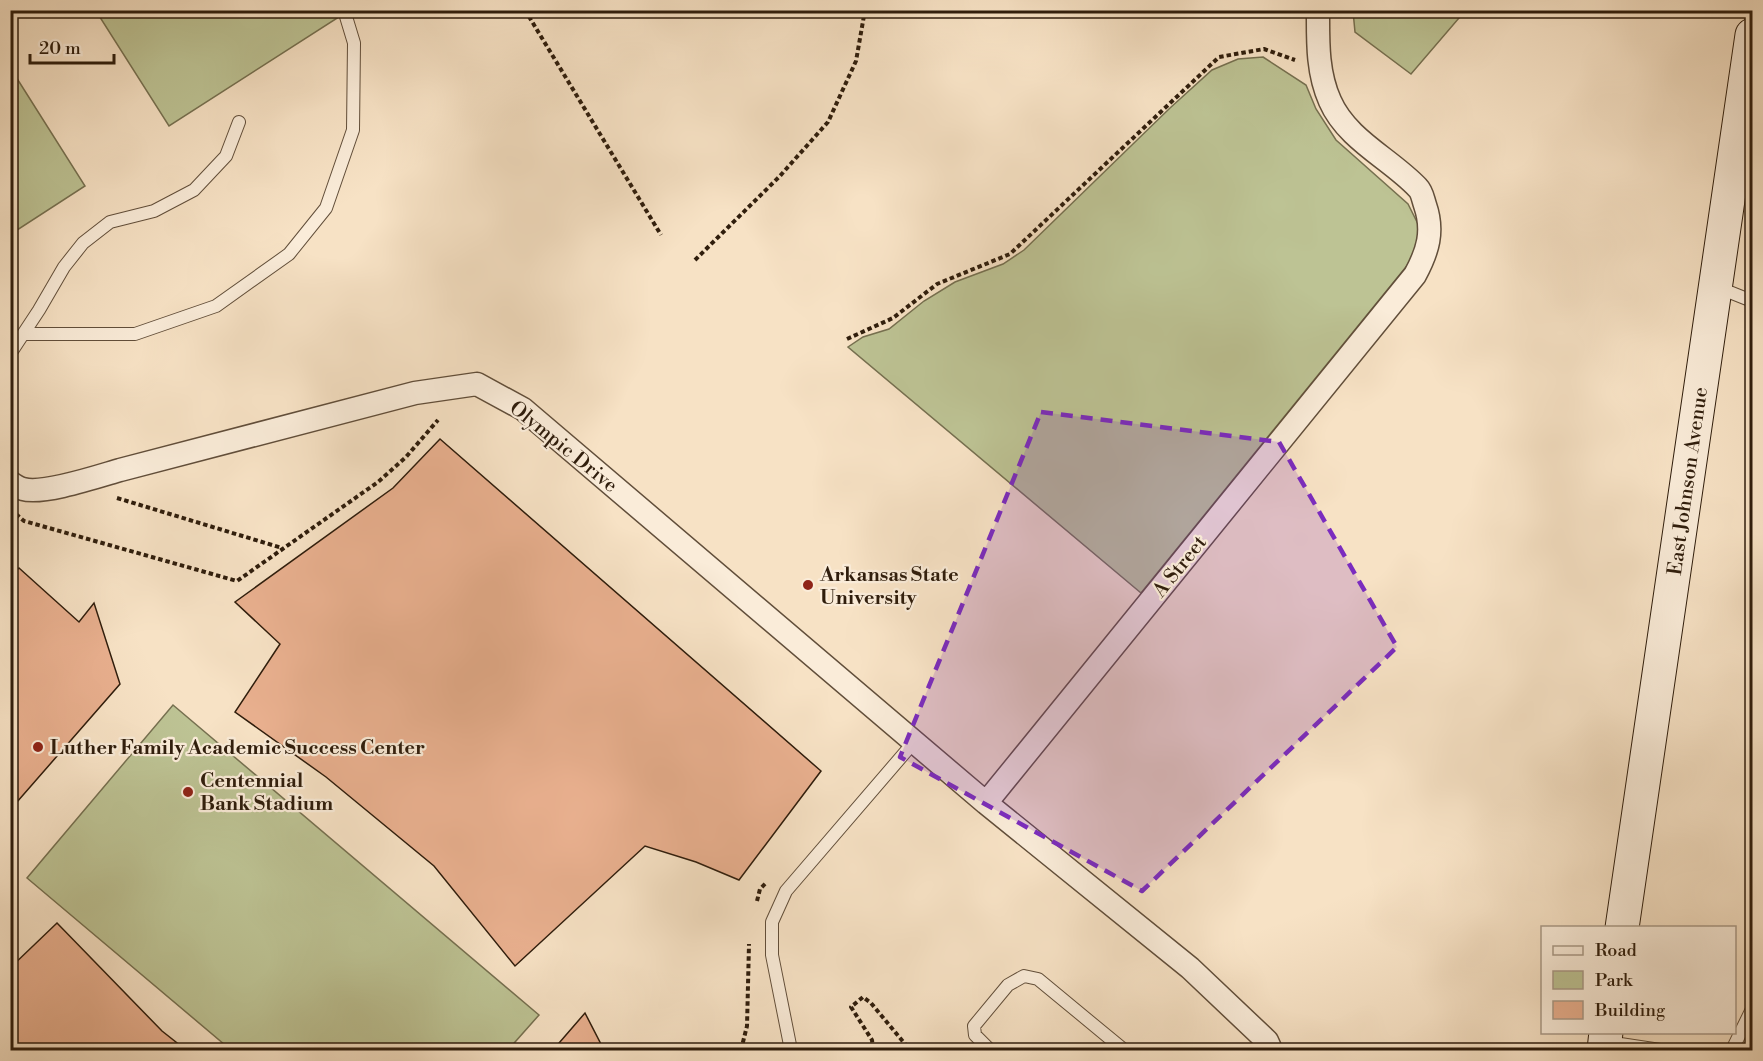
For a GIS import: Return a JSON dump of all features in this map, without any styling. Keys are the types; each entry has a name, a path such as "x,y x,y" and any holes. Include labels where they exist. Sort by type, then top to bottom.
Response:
{"main road":[{"name":"East Johnson Avenue","path":"1622,926 1715,287 1747,110 1752,35"}],"street":[{"name":"A Street","path":"986,803 1415,275 1424,260 1430,220 1420,190 1345,125 1330,102 1318,55 1318,10"},
{"name":"Olympic Drive","path":"10,482 25,490 50,488 90,480 120,470 415,393 477,384 523,409 986,803"},
{"path":"986,803 1190,968 1267,1041 1271,1050"}],"lane":[{"path":"24,334 135,334 216,306 289,254 326,208 353,130 354,43 344,10"},
{"path":"10,354 64,267 83,243 110,222 154,211 194,190 226,156 239,122"},
{"path":"1715,287 1752,300"},
{"path":"791,1050 772,955 772,922 786,891 914,742"},
{"path":"990,1050 975,1035 975,1026 1008,985 1024,976 1038,979 1124,1050"},
{"path":"1732,1050 1752,1009"},
{"path":"1605,1042 1660,1050"}],"path":[{"path":"525,10 661,235"},
{"path":"695,260 778,177 828,122 856,61 866,10"},
{"path":"847,339 893,318 937,284 1010,254 1219,57 1264,49 1287,55 1321,73"},
{"path":"10,509 24,521 237,580 378,482 406,457 438,420"},
{"path":"111,496 283,549"},
{"path":"873,1050 872,1040 851,1007 863,997 871,1003 905,1044 907,1050"}],"highlighted area":[{"path":"1041,412 1279,442 1397,647 1142,891 900,757"}],"green space":[{"path":"339,10 342,15 169,126 96,11"},
{"path":"1353,10 1465,11 1411,74 1355,32"},
{"path":"1263,57 1306,85 1316,109 1336,140 1408,204 1418,224 1418,245 1410,262 1141,593 848,347 863,337 889,329 924,301 955,282 1003,264 1024,250 1212,70 1238,59"},
{"path":"11,69 85,186 10,234"},
{"name":"Centennial Bank Stadium","path":"173,705 539,1015 508,1050 231,1050 27,878"}],"building":[{"path":"440,439 821,771 739,880 696,862 645,846 515,966 434,866 326,777 235,712 280,644 235,602 393,488"},
{"name":"Luther Family Academic Success Center","path":"19,568 79,622 94,603 120,684 10,810 10,576"},
{"path":"57,923 162,1031 186,1050 10,1050 10,968"},
{"path":"585,1013 604,1050 553,1050"}],"place":[{"name":"Arkansas State University","path":"808,585"},
{"name":"Luther Family Academic Success Center","path":"38,747"},
{"name":"Centennial Bank Stadium","path":"188,792"}]}
